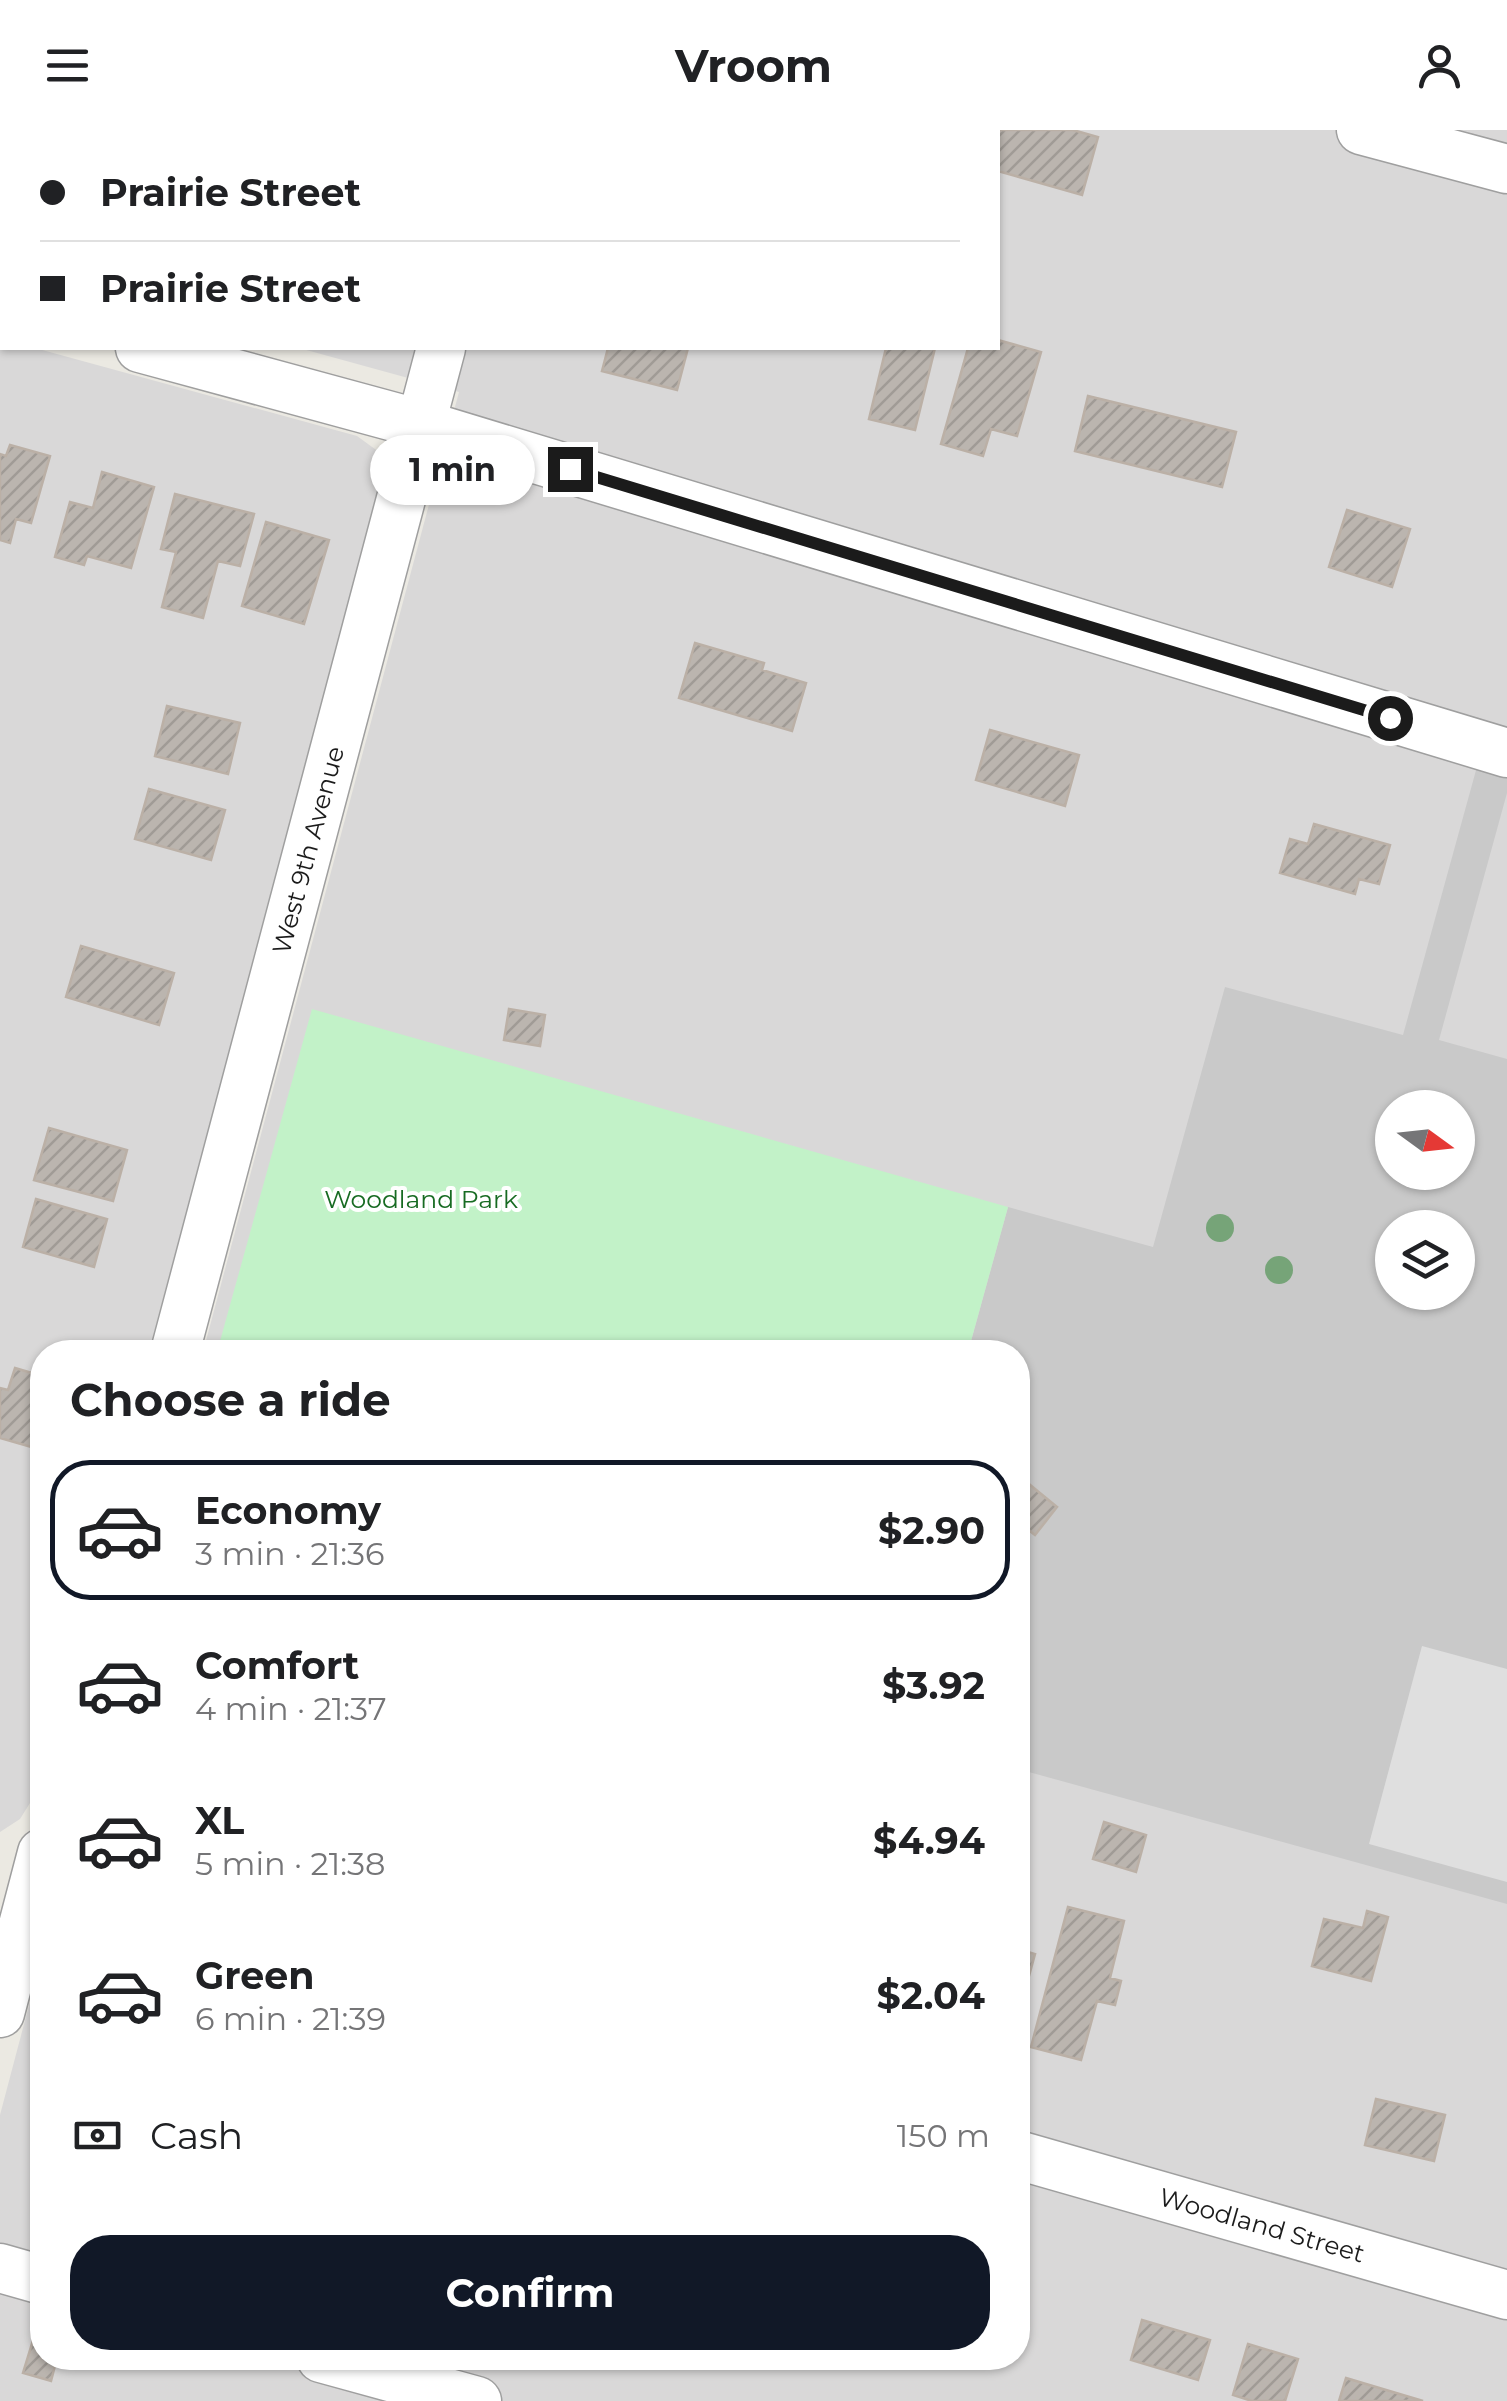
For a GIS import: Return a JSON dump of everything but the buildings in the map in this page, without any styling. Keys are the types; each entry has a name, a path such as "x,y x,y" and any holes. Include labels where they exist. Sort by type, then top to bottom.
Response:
{"street":[{"path":"1362,130 1507,169"},
{"path":"147,350 420,424 1507,752"},
{"name":"West 9th Avenue","path":"178,1340 440,350"},
{"path":"0,2013 30,1868"},
{"name":"Woodland Street","path":"1030,2159 1507,2295"},
{"path":"0,2268 30,2277"},
{"path":"365,2370 477,2401"}],"shaded area":[{"path":"1000,130 1507,130 1507,2401 0,2401 0,2115 30,2001 30,2370 1030,2370 1030,1340 206,1340 459,392 306,350 1000,350"},
{"path":"0,350 42,350 357,436 379,452 381,477 152,1340 30,1340 30,1803 20,1819 0,1832"},
{"path":"1478,763 1507,771 1507,793 1439,1040 1507,1059 1507,1904 1030,1772 1030,1340 971,1340 1008,1207 1153,1247 1225,987 1403,1035"},
{"path":"1422,1646 1507,1669 1507,1882 1369,1844"}],"green space":[{"name":"Woodland Park","path":"312,1009 1008,1207 971,1340 220,1340"}],"route":[{"path":"570,469 1390,718"}]}
